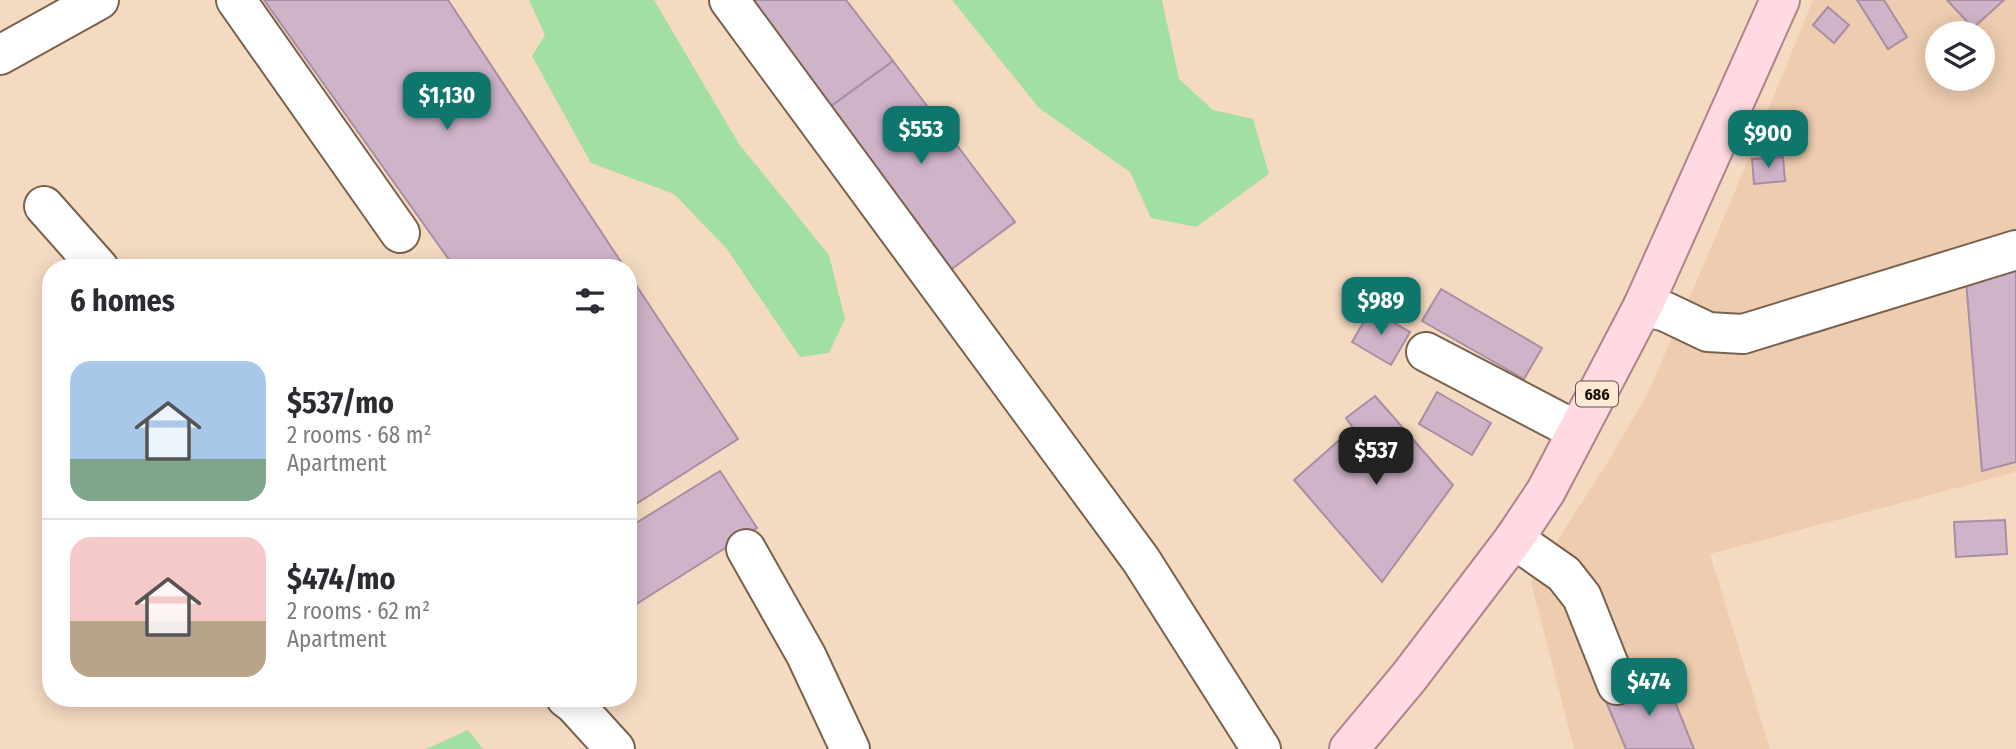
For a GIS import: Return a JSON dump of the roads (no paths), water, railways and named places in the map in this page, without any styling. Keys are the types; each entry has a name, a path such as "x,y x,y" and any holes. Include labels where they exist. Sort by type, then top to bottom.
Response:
{"main road":[{"name":"686","path":"1349,749 1409,677 1514,539 1546,491 1643,306 1780,0"}],"street":[{"path":"0,55 99,0"},
{"path":"236,0 400,233"},
{"path":"729,0 1141,560 1261,749"},
{"path":"44,206 91,259"},
{"path":"1643,306 1666,312 1708,332 1743,334 2016,250"},
{"path":"1426,352 1577,431"},
{"path":"1514,539 1564,574 1583,597 1617,685"},
{"path":"746,549 806,655 850,749"},
{"path":"577,707 615,749"}]}
